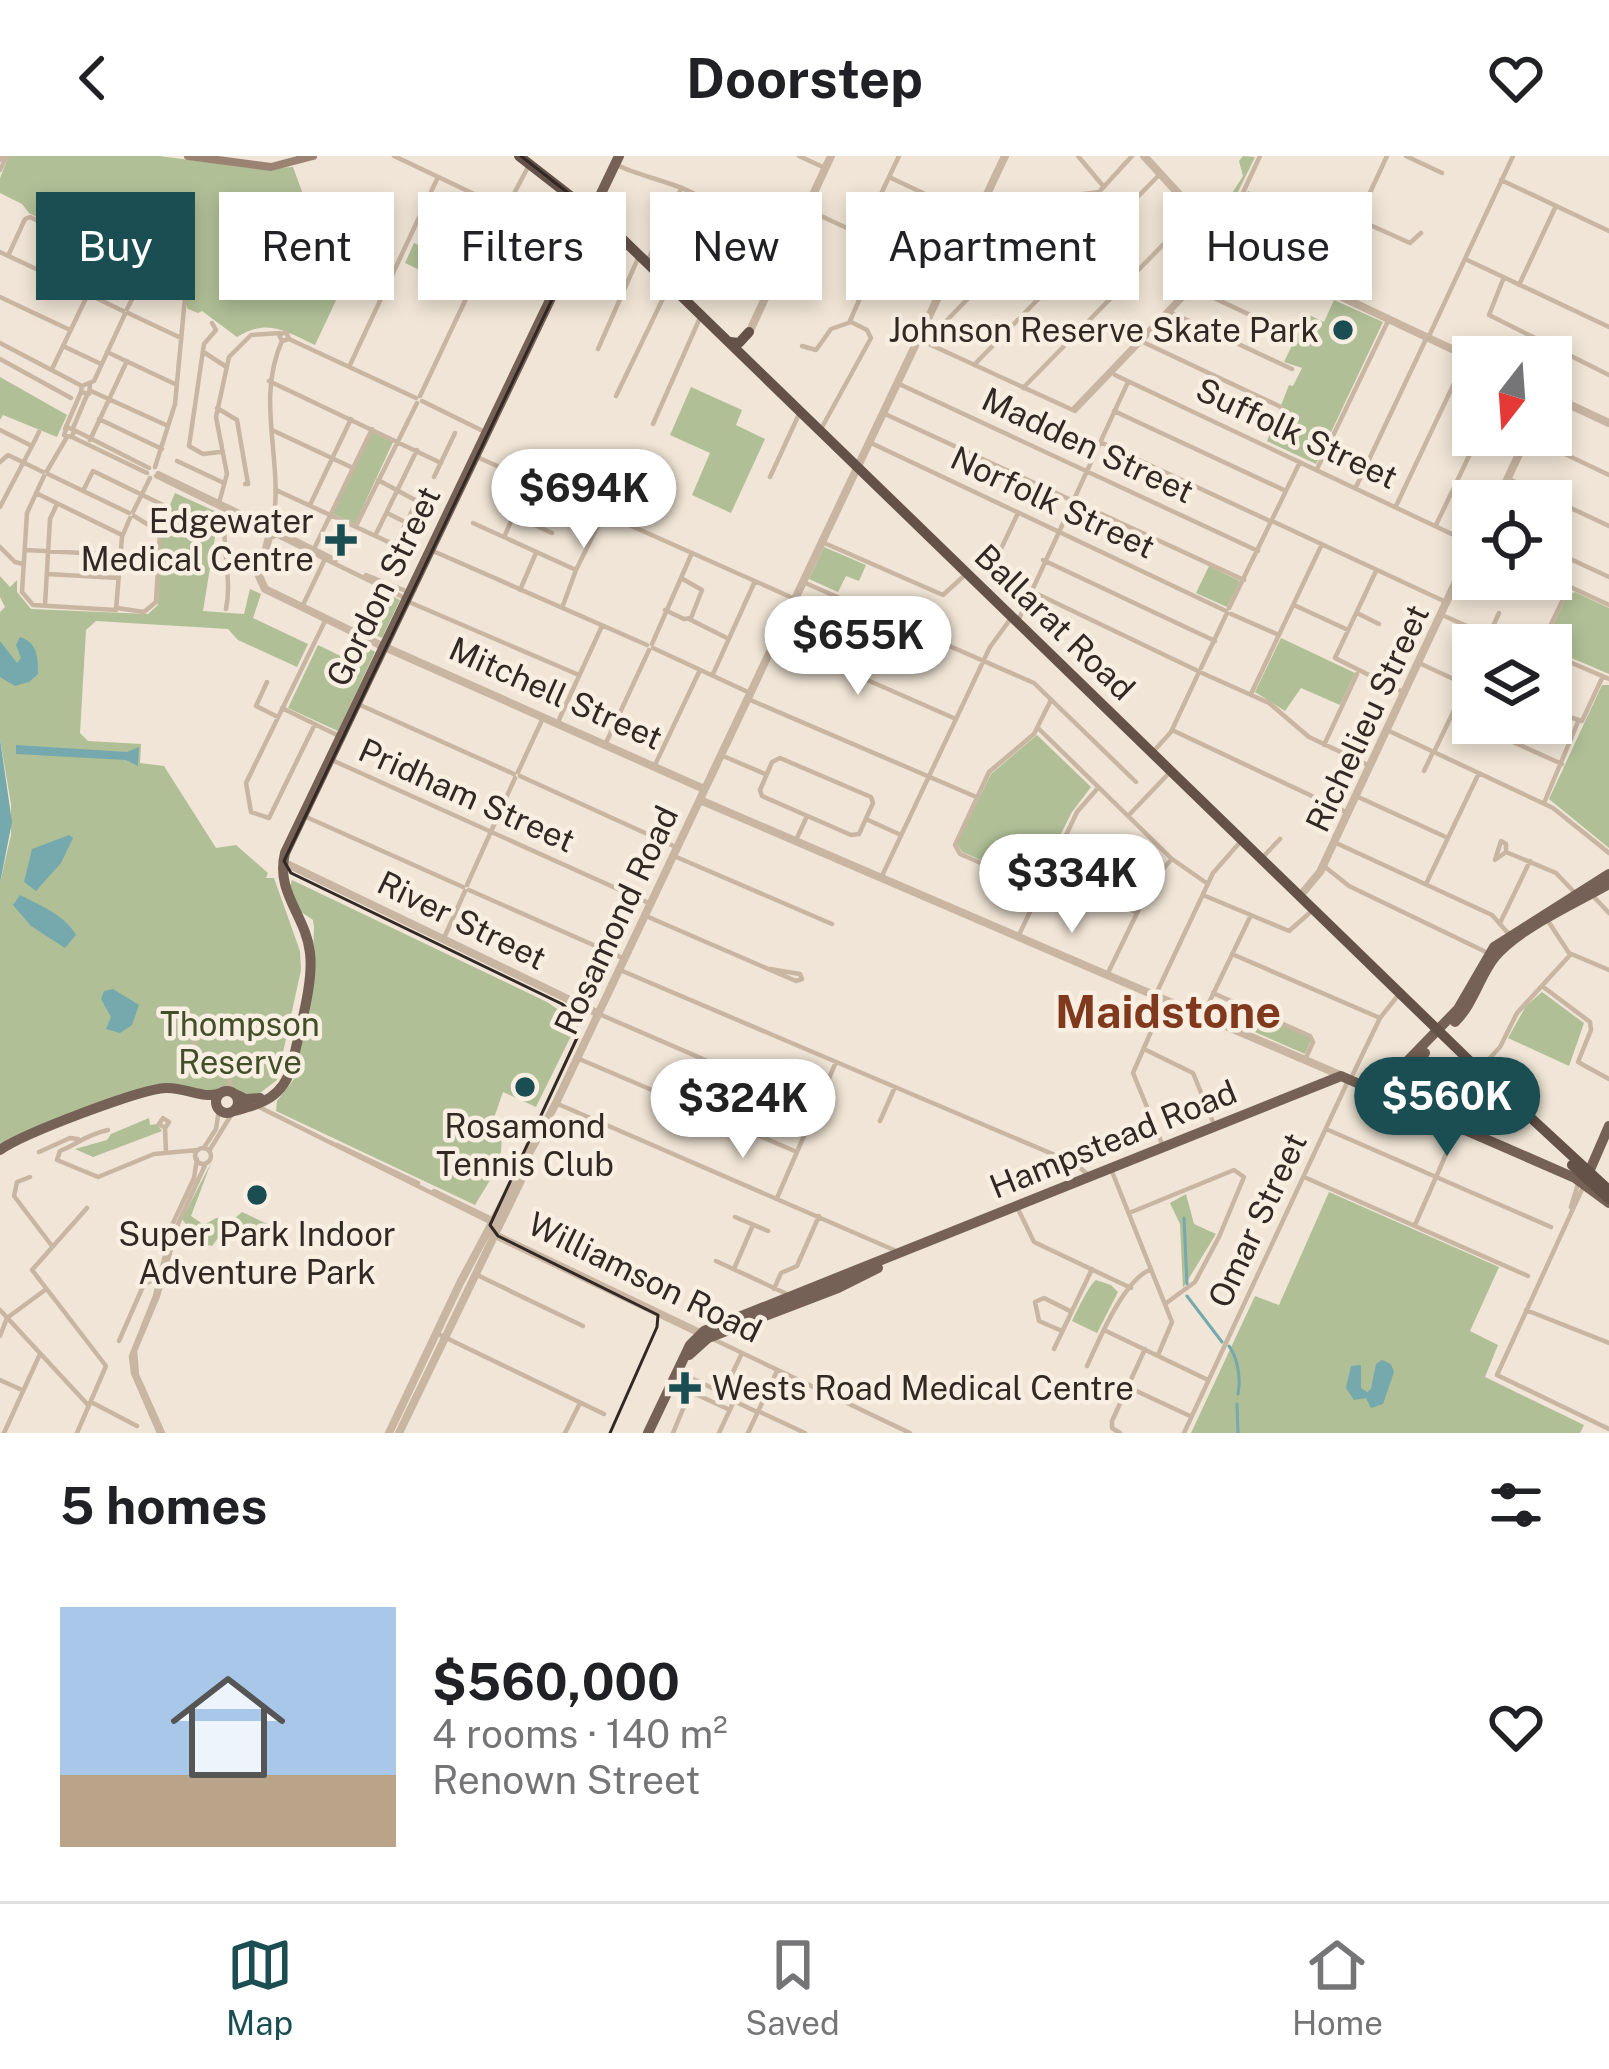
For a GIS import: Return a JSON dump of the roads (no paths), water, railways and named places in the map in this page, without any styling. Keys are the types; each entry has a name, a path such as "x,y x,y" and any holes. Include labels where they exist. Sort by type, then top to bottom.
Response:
{"highway":[{"name":"Ballarat Road","path":"527,165 566,192"},
{"name":"Ballarat Road","path":"626,244 650,267"},
{"name":"Ballarat Road","path":"684,300 1457,1046 1609,1201"},
{"path":"727,340 739,343 749,332"},
{"name":"Ballarat Road","path":"1584,1177 1609,1190"}],"main road":[{"path":"188,156 284,166 313,156"},
{"path":"253,164 286,163 304,156"},
{"name":"Gordon Street","path":"602,192 617,160"},
{"name":"Gordon Street","path":"281,863 551,300"},
{"path":"151,1091 184,1092 226,1110 256,1106 275,1096 290,1072 310,951 280,891 281,863"},
{"path":"1440,1032 1492,955 1609,874"},
{"path":"1584,894 1609,884"},
{"path":"0,1150 151,1091 174,1088 212,1097 228,1093 246,1100 263,1097 285,1072 304,974 302,932"},
{"path":"1457,1046 1456,1029 1492,955"},
{"path":"1385,1090 1464,1013"},
{"path":"1422,1014 1450,1017"},
{"path":"1350,1078 1584,1177 1594,1195 1609,1201"},
{"name":"Hampstead Road","path":"705,1335 782,1295 900,1253 1323,1083 1350,1078"},
{"path":"226,1110 217,1100 228,1093"},
{"path":"226,1110 238,1103 228,1093"},
{"path":"1584,1177 1609,1126"},
{"name":"Hampstead Road","path":"705,1335 853,1281 900,1253"},
{"path":"649,1433 681,1367 705,1335"}],"street":[{"path":"394,156 469,192"},
{"path":"799,156 825,168"},
{"path":"814,192 831,156"},
{"path":"882,192 899,156"},
{"name":"Rosamond Road","path":"988,192 1005,156"},
{"path":"1078,156 1104,187"},
{"path":"1132,156 1097,192 1067,196 922,341 1069,409 1112,373 1182,300"},
{"path":"1144,156 1176,192"},
{"path":"1247,192 1260,156"},
{"path":"1370,192 1387,156"},
{"path":"1406,156 1442,173"},
{"path":"1356,488 1513,156"},
{"path":"0,170 3,157"},
{"path":"617,160 643,178 688,192"},
{"path":"974,365 1160,174"},
{"path":"349,367 438,177"},
{"path":"889,178 919,192"},
{"path":"1501,180 1609,231"},
{"path":"598,349 681,189"},
{"path":"1519,285 1556,206"},
{"path":"36,220 26,219 4,254 36,269"},
{"path":"1372,226 1409,243 1421,232"},
{"path":"1023,388 1163,245"},
{"path":"1465,259 1609,327"},
{"path":"1504,278 1489,315 1609,375"},
{"path":"0,297 70,330"},
{"path":"53,368 85,300"},
{"path":"102,300 181,338"},
{"path":"1,456 46,473 160,532 156,602 144,612 33,605 23,595 27,513 46,473 70,432 132,300"},
{"path":"117,608 122,535 169,427 184,300"},
{"path":"355,526 465,300"},
{"path":"616,396 669,300"},
{"path":"737,351 764,300"},
{"path":"851,322 857,300"},
{"name":"Rosamond Road","path":"399,1433 470,1272 542,1133 939,300"},
{"path":"1219,300 1293,335"},
{"path":"1347,300 1452,349"},
{"path":"1170,312 1292,369"},
{"path":"653,424 701,316"},
{"path":"1317,469 1388,319"},
{"path":"802,346 817,350 831,329 851,322 869,332 870,341 820,432"},
{"path":"212,323 216,330 204,344 189,446 203,454 220,452"},
{"path":"216,501 226,474 216,430 226,367 245,338 259,333 283,338 349,367 487,434"},
{"path":"271,530 276,490 268,381 283,338"},
{"path":"1142,342 1281,406"},
{"path":"0,343 86,390 169,427"},
{"path":"63,346 101,364"},
{"path":"107,352 177,385"},
{"path":"205,353 226,367"},
{"path":"0,359 71,398"},
{"path":"90,440 127,361"},
{"path":"53,388 62,373"},
{"name":"Suffolk Street","path":"1112,373 1452,532"},
{"path":"268,381 441,463"},
{"name":"Madden Street","path":"898,382 1258,551"},
{"path":"881,878 984,661 1016,618 1128,382"},
{"path":"1396,506 1452,394"},
{"path":"1572,406 1609,423"},
{"path":"217,408 237,421 245,484"},
{"path":"1114,411 1286,491"},
{"path":"770,477 800,412"},
{"path":"884,412 1244,580"},
{"path":"99,419 162,449"},
{"path":"310,505 351,419"},
{"path":"313,550 371,429"},
{"path":"0,430 32,446"},
{"path":"272,430 353,468"},
{"path":"0,507 38,432"},
{"path":"70,432 271,530"},
{"path":"70,432 423,605 579,675"},
{"path":"434,478 455,433"},
{"name":"Norfolk Street","path":"869,442 1279,635"},
{"path":"1100,442 1448,603"},
{"path":"376,536 417,451"},
{"path":"476,456 794,599"},
{"path":"1436,525 1469,456"},
{"path":"1517,456 1507,478 1609,526"},
{"path":"1570,456 1609,475"},
{"path":"177,461 223,486"},
{"path":"1152,753 1172,730 1300,462"},
{"path":"83,491 93,471 167,507"},
{"path":"276,490 395,545 417,501 378,480"},
{"path":"505,535 529,480"},
{"path":"36,493 122,535"},
{"path":"45,605 50,519 57,504"},
{"path":"226,609 230,572 224,527 227,512"},
{"path":"1000,551 1018,512"},
{"path":"386,513 407,523"},
{"path":"562,608 604,513"},
{"path":"513,515 553,533"},
{"path":"473,523 576,570"},
{"name":"Mitchell Street","path":"271,530 260,586 704,789"},
{"path":"822,542 943,595 967,574"},
{"path":"1251,694 1322,544"},
{"path":"0,547 16,564 23,564"},
{"path":"24,550 121,555"},
{"path":"431,550 976,797"},
{"path":"520,590 536,553"},
{"path":"605,745 692,553"},
{"path":"302,607 326,557"},
{"path":"1043,560 1215,641"},
{"path":"1572,560 1609,577"},
{"path":"1376,570 1336,660 1405,693"},
{"path":"47,574 119,578"},
{"path":"681,578 702,590 689,619"},
{"path":"712,676 755,581"},
{"path":"803,582 1030,681 1136,782"},
{"path":"1572,588 1609,605"},
{"path":"1029,590 1274,705 1305,734 1370,766"},
{"name":"Richelieu Street","path":"1300,896 1324,866 1452,594"},
{"path":"1294,605 1348,630"},
{"path":"665,610 729,639"},
{"path":"1356,613 1379,623"},
{"path":"1494,624 1499,613"},
{"path":"1442,615 1462,624"},
{"path":"315,724 268,819 249,810 245,788 326,619"},
{"path":"557,724 602,626"},
{"path":"776,640 956,719"},
{"path":"1419,663 1452,678"},
{"path":"1544,803 1578,722 1606,678 1572,663"},
{"path":"654,767 700,670"},
{"path":"1324,745 1358,671"},
{"path":"267,682 256,706 278,717"},
{"path":"1040,889 957,851 956,838 994,766 1026,743 1051,699"},
{"path":"357,704 832,925"},
{"path":"283,708 341,737"},
{"path":"444,938 543,717"},
{"path":"1424,772 1452,718"},
{"path":"1572,720 1578,722"},
{"path":"1037,728 1172,859 1208,884"},
{"path":"1172,730 1348,813"},
{"path":"1387,730 1544,803 1580,826 1609,853"},
{"path":"1519,744 1562,764"},
{"path":"721,755 767,775"},
{"name":"Pridham Street","path":"330,759 651,904"},
{"path":"774,759 873,801 856,836 807,816 762,796 774,759"},
{"path":"1128,816 1171,771"},
{"path":"1426,884 1479,773"},
{"path":"1018,937 1080,808 1099,788"},
{"path":"1356,796 1448,838"},
{"path":"700,800 1350,1078"},
{"path":"303,815 466,889 633,974 1080,1166 1085,1179"},
{"path":"796,841 807,816"},
{"path":"866,820 901,835"},
{"path":"1066,836 1104,852"},
{"path":"1261,859 1280,839"},
{"path":"1154,996 1216,868 1242,840"},
{"path":"1334,842 1501,921 1511,938"},
{"path":"1506,852 1560,875 1609,914"},
{"path":"1107,975 1155,877 1172,859"},
{"path":"1501,921 1530,861"},
{"name":"River Street","path":"281,863 598,1014"},
{"path":"1324,866 1349,886 1492,955"},
{"path":"1047,874 1137,913"},
{"path":"1203,895 1289,931 1314,910"},
{"path":"1203,1016 1251,915"},
{"path":"646,916 770,969"},
{"path":"1546,917 1571,954 1609,970"},
{"path":"1232,954 1380,1018"},
{"path":"1479,1070 1500,1046 1517,1013 1571,954"},
{"path":"1542,986 1591,1024 1579,1063 1609,1079"},
{"path":"1213,993 1309,1035 1313,1042 1305,1060"},
{"name":"Omar Street","path":"1184,1433 1350,1078 1380,1018 1400,993"},
{"path":"1163,1146 1134,1078 1165,1000"},
{"path":"598,1014 816,1108"},
{"path":"183,1018 199,1030 191,1051 193,1063 218,1070 228,1080 228,1093"},
{"path":"1144,1049 1193,1073 1214,1127"},
{"path":"578,1058 797,1152"},
{"path":"777,1198 836,1062"},
{"path":"1323,1083 1329,1075 1324,1069"},
{"path":"880,1121 895,1087"},
{"path":"275,1096 271,1110 279,1120"},
{"path":"556,1103 900,1253"},
{"path":"256,1106 493,1227"},
{"path":"161,1433 134,1360 178,1224 210,1159 226,1110"},
{"path":"161,1277 173,1223 195,1174 198,1154 226,1110"},
{"path":"1414,1225 1458,1127"},
{"path":"165,1128 166,1153"},
{"path":"1326,1129 1551,1227"},
{"path":"39,1152 108,1130"},
{"path":"77,1140 60,1151 58,1161 95,1177 166,1153 209,1151"},
{"path":"198,1154 206,1163"},
{"path":"116,1156 121,1167"},
{"path":"1111,1168 1172,1325 1159,1355"},
{"path":"1129,1213 1234,1170 1244,1178 1195,1282 1165,1304"},
{"path":"30,1177 17,1183 14,1196 52,1246"},
{"path":"1304,1177 1528,1276"},
{"path":"1570,1213 1584,1177"},
{"path":"1584,1177 1497,1375 1609,1429"},
{"path":"1576,1202 1585,1194 1594,1195"},
{"path":"1017,1206 1034,1242 1131,1288"},
{"path":"76,1433 106,1367 32,1270 87,1208"},
{"path":"716,1261 782,1295 782,1273 797,1266 819,1216"},
{"path":"735,1217 768,1231"},
{"path":"734,1269 753,1225"},
{"name":"Williamson Road","path":"493,1227 910,1433"},
{"path":"1054,1349 1092,1269"},
{"path":"1088,1366 1104,1330 1139,1275 1150,1269"},
{"path":"470,1272 584,1327"},
{"path":"119,1341 144,1284 161,1277"},
{"path":"1,1333 19,1310 46,1289"},
{"path":"1062,1331 1040,1321 1035,1302 1044,1298 1071,1311"},
{"path":"0,1310 80,1397 137,1426"},
{"path":"1526,1310 1609,1343"},
{"path":"1104,1330 1206,1378"},
{"path":"440,1335 604,1414"},
{"path":"1120,1433 1109,1430 1145,1349"},
{"path":"4,1433 40,1354"},
{"path":"681,1367 695,1380 723,1393 742,1354"},
{"path":"748,1433 777,1370"},
{"path":"0,1380 23,1390"},
{"path":"673,1433 695,1380"},
{"path":"1128,1387 1190,1416"},
{"path":"689,1391 730,1410"},
{"name":"Rosamond Road","path":"389,1433 412,1396"},
{"path":"719,1433 734,1401 805,1433"},
{"path":"566,1433 580,1403"}],"water":[{"path":"20,637 34,647 38,674 15,686 0,677 0,641 17,663"},
{"path":"0,739 12,822 0,883"},
{"path":"16,745 127,752 139,747 138,766 126,760 16,754"},
{"path":"69,835 73,838 61,863 36,891 24,882 32,849"},
{"path":"20,895 66,922 76,935 65,948 31,926 13,905"},
{"path":"113,989 139,1005 132,1025 120,1033 106,1029 111,1017 101,999 104,991"},
{"path":"1382,1360 1394,1372 1383,1404 1371,1408 1366,1398 1354,1400 1346,1388 1351,1366 1361,1365 1361,1388 1367,1392 1376,1364"}],"waterway":[{"path":"1184,1218 1187,1284"},
{"path":"1187,1296 1222,1342"},
{"path":"1229,1346 1238,1369 1238,1394"},
{"path":"1237,1404 1238,1433"}],"tram line":[{"path":"521,156 586,207 590,220 284,861 291,873 562,1004 575,1015 577,1038 490,1225 498,1236 658,1315 610,1433"}],"place":[{"name":"Johnson Reserve Skate Park","path":"1343,330"},
{"name":"Edgewater Medical Centre","path":"341,540"},
{"name":"Rosamond Tennis Club","path":"525,1087"},
{"name":"Super Park Indoor Adventure Park","path":"257,1195"},
{"name":"Wests Road Medical Centre","path":"685,1388"}],"district":[{"name":"Maidstone","path":"1168,1011"}],"park label":[{"name":"Thompson Reserve","path":"240,1043"}]}
